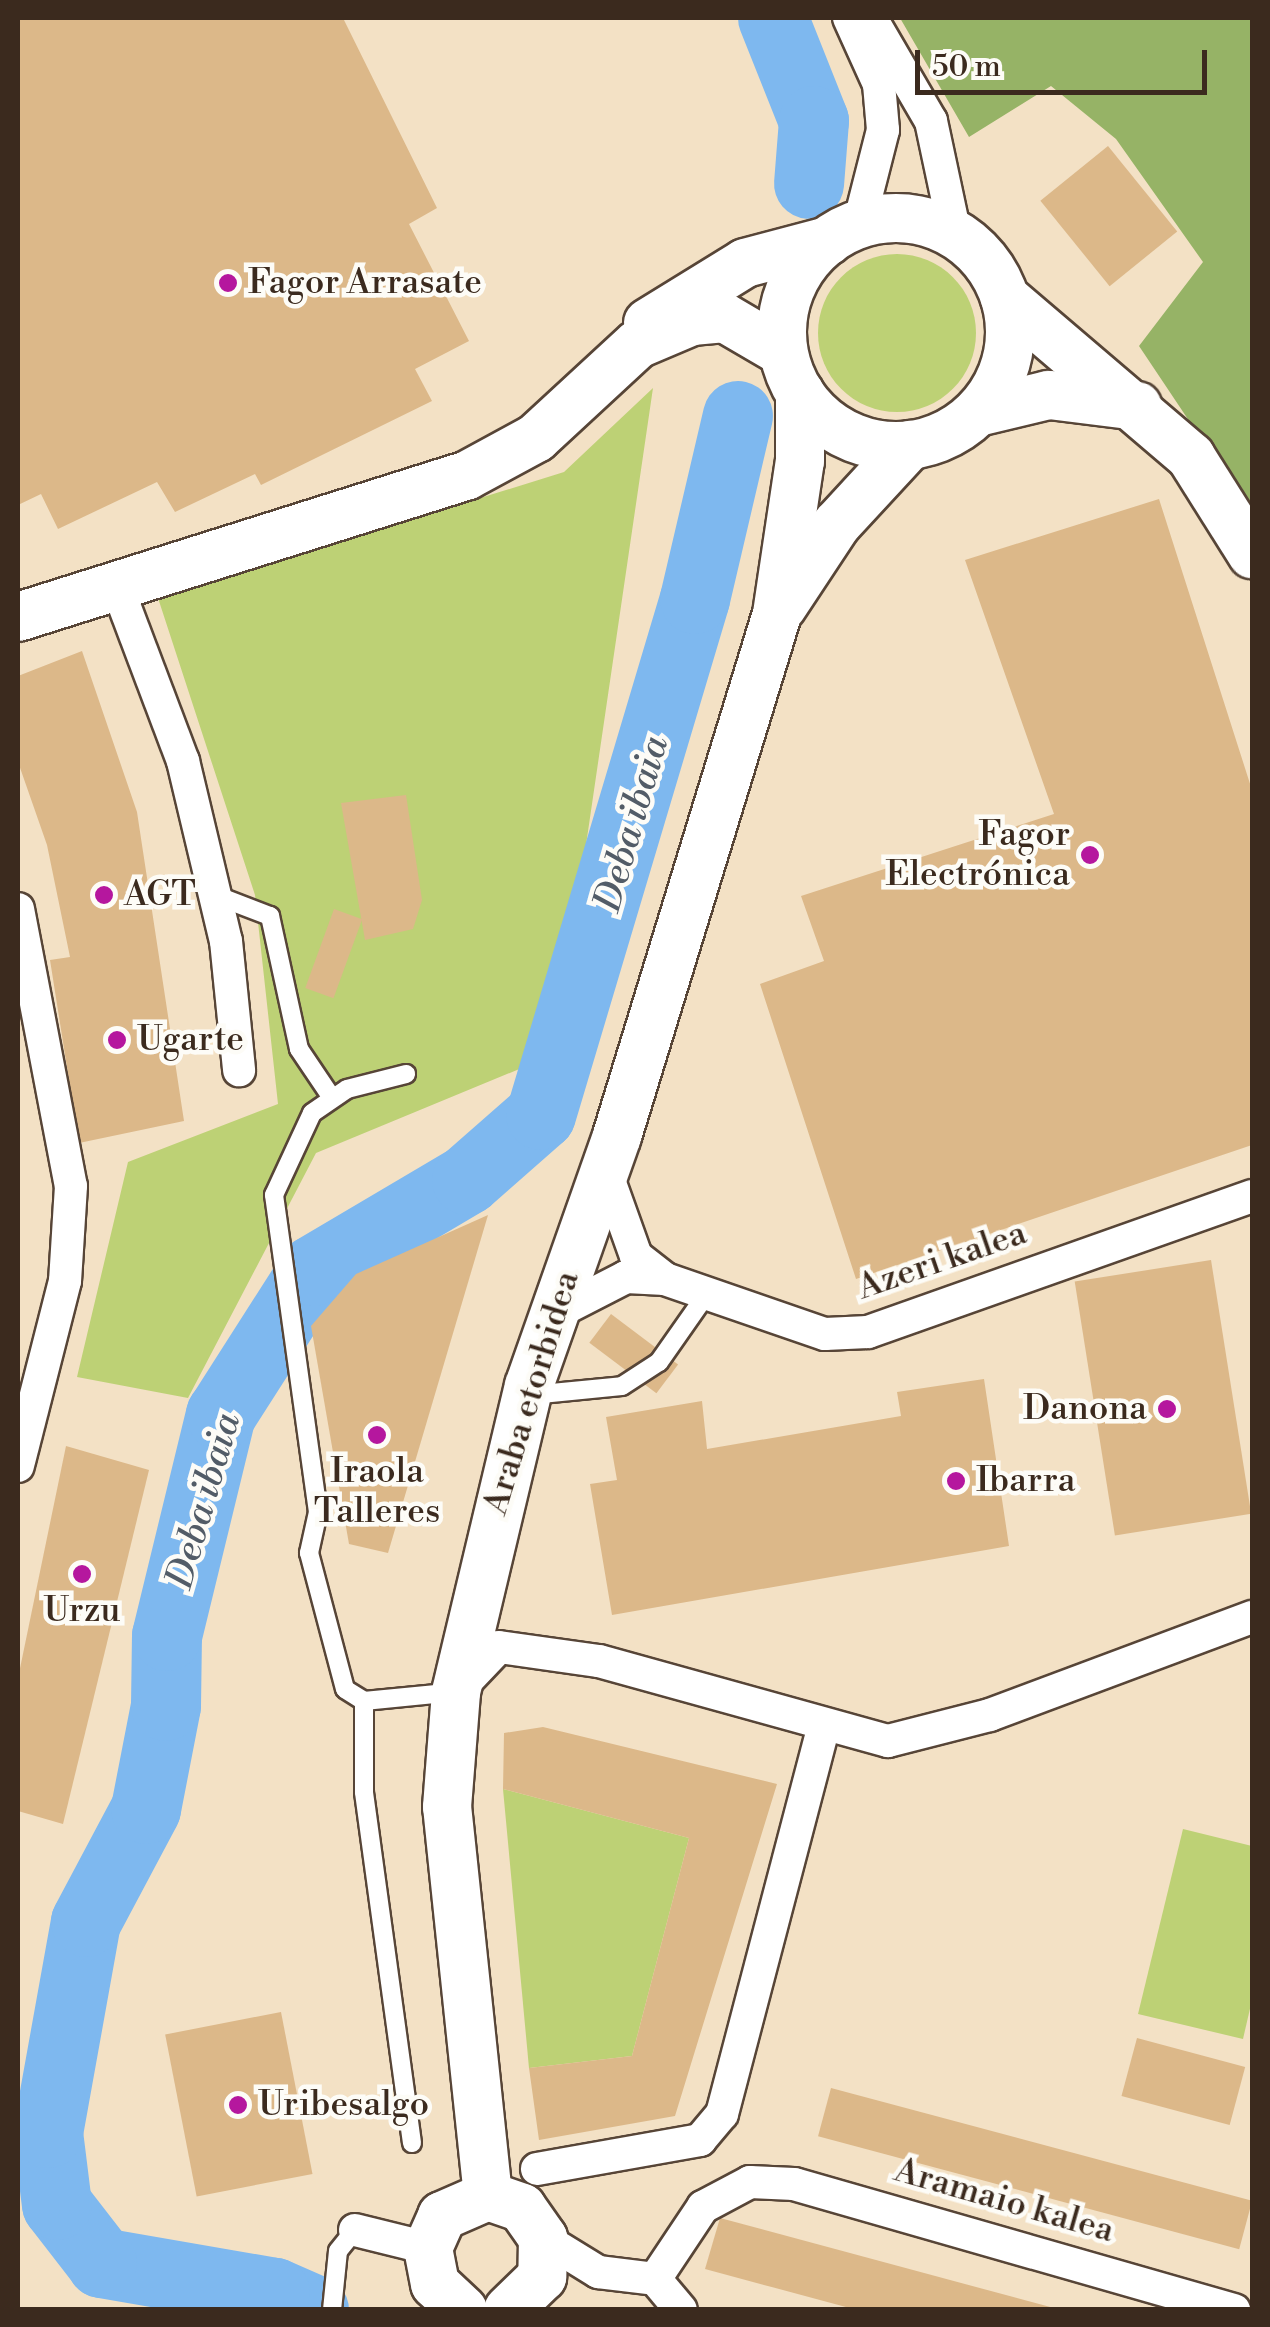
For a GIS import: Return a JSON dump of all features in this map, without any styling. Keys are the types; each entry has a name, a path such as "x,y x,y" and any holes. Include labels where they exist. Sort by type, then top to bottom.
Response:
{"street":[{"path":"791,372 790,290 844,232 882,130 878,84 849,18"},
{"path":"871,18 932,120 955,234 1006,298 1137,406 1191,457 1252,554"},
{"path":"18,617 118,589 466,476 536,438 638,344 672,301 745,263 844,232 924,221 955,234"},
{"path":"978,412 1007,358 1006,298"},
{"path":"638,344 725,318 791,372 847,435 910,445 978,412 1049,395 1137,406"},
{"name":"Araba etorbidea","path":"488,2196 447,1807 456,1692 526,1395 605,1169 777,614 800,461 791,372"},
{"name":"Araba etorbidea","path":"777,614 837,524 910,445"},
{"path":"18,648 118,589"},
{"path":"118,589 183,761 215,894 239,1070"},
{"path":"18,909 71,1186 65,1281 18,1466"},
{"name":"Azeri kalea","path":"605,1169 636,1256 665,1280 825,1334 868,1332 1252,1196"},
{"path":"554,1314 626,1277 665,1280"},
{"path":"456,1692 499,1647 598,1661 888,1741 990,1715 1252,1617"},
{"path":"536,2168 700,2140 722,2114 824,1726"},
{"name":"Aramaio kalea","path":"655,2280 703,2206 750,2182 833,2193 1234,2310"},
{"path":"463,2310 435,2284 428,2248 442,2216 488,2196 522,2208 543,2238 598,2272 655,2280 681,2310"},
{"path":"354,2230 428,2248"},
{"path":"508,2310 542,2277 543,2238"}],"lane":[{"path":"215,894 270,916 299,1049 332,1098"},
{"path":"406,1074 332,1098 290,1144 274,1194 318,1512 309,1554 346,1690 364,1701 456,1692"},
{"path":"526,1395 562,1399 622,1386 659,1362 706,1295"},
{"path":"364,1701 375,1890 412,2143"},
{"path":"332,2310 338,2251 354,2230"}],"green space":[{"path":"900,18 1252,18 1252,515 1139,346 1203,262 1116,139 1051,86 969,137"},
{"path":"897,254 927,260 953,277 970,303 976,333 970,363 953,389 927,406 897,412 867,406 841,389 824,363 818,333 824,303 841,277 867,260"},
{"path":"653,388 570,954 529,1065 316,1153 188,1398 77,1377 128,1162 278,1104 255,895 158,598 564,472"},
{"path":"503,1789 689,1838 632,2056 529,2068"},
{"path":"1183,1829 1252,1846 1252,2000 1243,2039 1138,2014"}],"building":[{"name":"Fagor Arrasate","path":"18,18 343,18 437,208 409,224 469,341 415,369 432,401 261,485 255,474 175,512 157,482 58,529 41,494 18,505"},
{"path":"1108,146 1177,231 1110,286 1040,201"},
{"name":"Fagor Electrónica","path":"1159,499 1252,790 1252,1145 856,1279 760,984 824,961 801,896 1054,814 965,560"},
{"path":"82,651 137,812 184,1121 79,1143 50,960 70,957 47,845 18,762 18,676"},
{"path":"406,795 422,900 413,929 365,940 341,803"},
{"path":"334,909 362,919 333,998 305,988"},
{"name":"Iraola Talleres","path":"488,1215 388,1553 349,1544 311,1326 356,1274"},
{"name":"Danona","path":"1211,1260 1251,1514 1115,1535 1075,1282"},
{"path":"611,1314 678,1365 656,1393 589,1343"},
{"path":"984,1379 1009,1546 612,1615 590,1484 617,1480 606,1417 702,1401 707,1449 901,1416 897,1392"},
{"name":"Urzu","path":"66,1446 149,1470 63,1824 18,1811 18,1678"},
{"path":"543,1727 777,1784 675,2116 539,2140 529,2068 632,2056 689,1838 503,1789 504,1733"},
{"name":"Uribesalgo","path":"281,2012 312,2174 197,2196 165,2035"},
{"path":"1137,2038 1245,2067 1230,2125 1121,2096"},
{"path":"831,2088 1252,2201 1239,2249 818,2136"},
{"path":"720,2218 1054,2310 857,2310 705,2269"}],"waterway":[{"name":"Deba ibaia","path":"773,18 814,121 809,184"},
{"name":"Deba ibaia","path":"314,2310 275,2293 102,2263 57,2205 48,2133 86,1922 146,1809 166,1706 167,1636 221,1415 313,1271 467,1180 541,1115 695,599 738,416"}],"place":[{"name":"Fagor Arrasate","path":"228,283"},
{"name":"Fagor Electrónica","path":"1090,855"},
{"name":"AGT","path":"104,895"},
{"name":"Ugarte","path":"117,1040"},
{"name":"Danona","path":"1167,1409"},
{"name":"Iraola Talleres","path":"377,1435"},
{"name":"Ibarra","path":"956,1481"},
{"name":"Urzu","path":"82,1574"},
{"name":"Uribesalgo","path":"238,2105"}]}
